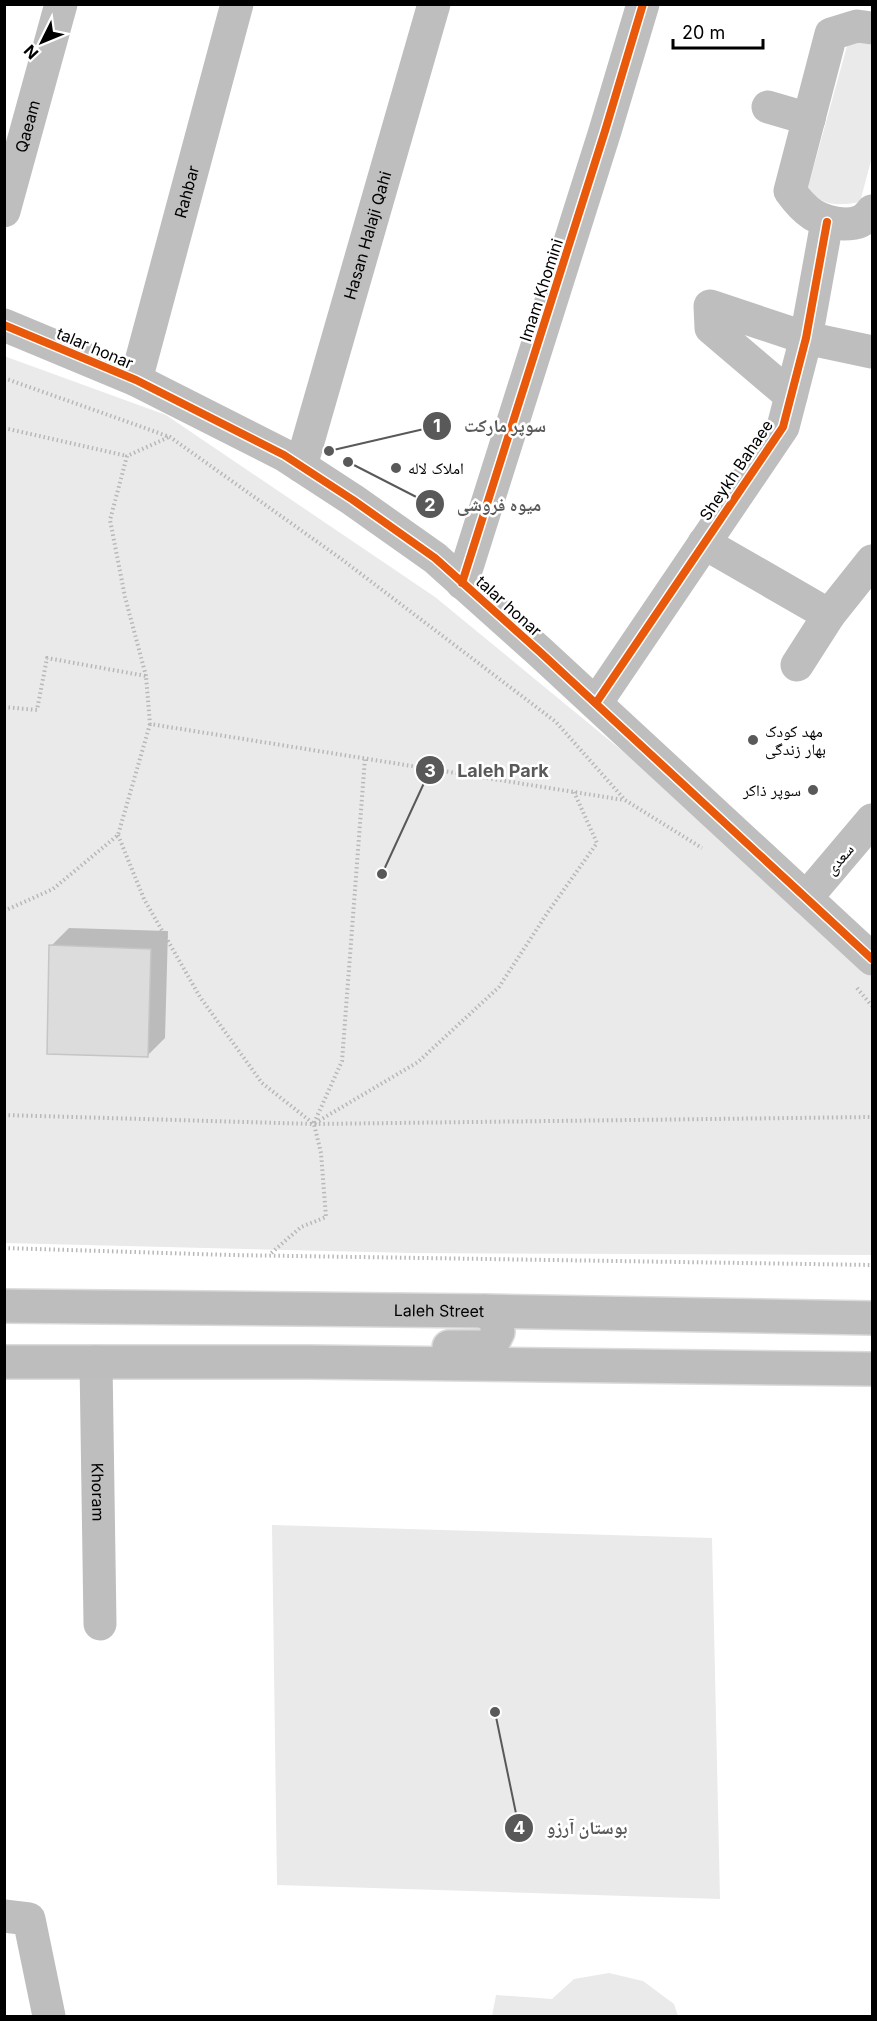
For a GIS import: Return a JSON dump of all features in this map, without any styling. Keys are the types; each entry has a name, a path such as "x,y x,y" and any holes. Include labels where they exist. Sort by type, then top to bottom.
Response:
{"main road":[{"name":"Laleh Street","path":"4,1306 873,1318"},
{"path":"169,1362 189,1344 485,1347 493,1342 498,1332 496,1320 485,1311"},
{"path":"573,1365 563,1356 560,1344 564,1335 573,1328 848,1334 873,1325"},
{"path":"4,1362 873,1369"}],"street":[{"name":"Qaeam","path":"4,211 61,4"},
{"name":"Rahbar","path":"136,380 237,4"},
{"name":"Hasan Halaji Qahi","path":"301,466 434,4"},
{"name":"Imam Khomini","path":"462,582 643,4"},
{"path":"873,28 857,26 831,34 790,191 810,213 828,222 856,224 867,218 873,211"},
{"path":"768,107 809,119"},
{"name":"Sheykh Bahaee","path":"596,703 783,427 806,338 828,222"},
{"path":"791,396 711,328 710,306 806,338 873,352"},
{"name":"talar honar","path":"4,325 136,380 284,455 435,558 873,959"},
{"path":"704,543 829,615"},
{"path":"797,665 829,615 873,561"},
{"name":"سعدی","path":"806,898 873,820"},
{"name":"Khoram","path":"96,1362 100,1624"},
{"path":"17,1918 49,2016"}],"path":[{"path":"4,378 170,436 340,558 556,722 625,800 150,724"},
{"path":"4,428 127,456 170,436"},
{"path":"4,911 53,889 118,835 150,724 146,676 125,597 110,520 127,456"},
{"path":"4,707 37,710 48,658 146,676"},
{"path":"268,1256 301,1227 326,1217 321,1153 314,1124 342,1061 365,758"},
{"path":"314,1124 418,1062 499,987 597,843 574,792"},
{"path":"118,835 144,899 200,997 262,1083 314,1124"},
{"path":"4,1115 314,1124 873,1117"},
{"path":"4,1248 268,1256 873,1265"}],"shaded area":[{"path":"867,40 872,43 872,157 860,202 832,204 820,200 807,191 847,46"},
{"path":"4,356 166,415 435,597 648,772 872,977 872,1255 411,1253 5,1243"},
{"path":"272,1525 712,1538 720,1899 277,1885"},
{"path":"609,1973 643,1981 674,2004 678,2016 492,2016 496,1995 552,1999 574,1979"}],"building":[{"path":"49,945 151,949 148,1057 47,1054"}],"cycle path":[{"path":"462,583 643,4"},
{"path":"596,703 783,427 806,338 827,222"},
{"path":"4,325 136,380 284,455 435,558 872,959"}],"place":[{"name":"سوپر مارکت","path":"329,451"},
{"name":"میوه فروشی","path":"348,462"},
{"name":"املاک لاله","path":"396,468"},
{"name":"مهد کودک بهار زندگی","path":"753,740"},
{"name":"سوپر ذاکر","path":"813,790"},
{"name":"Laleh Park","path":"382,874"},
{"name":"بوستان آرزو","path":"495,1712"}]}
